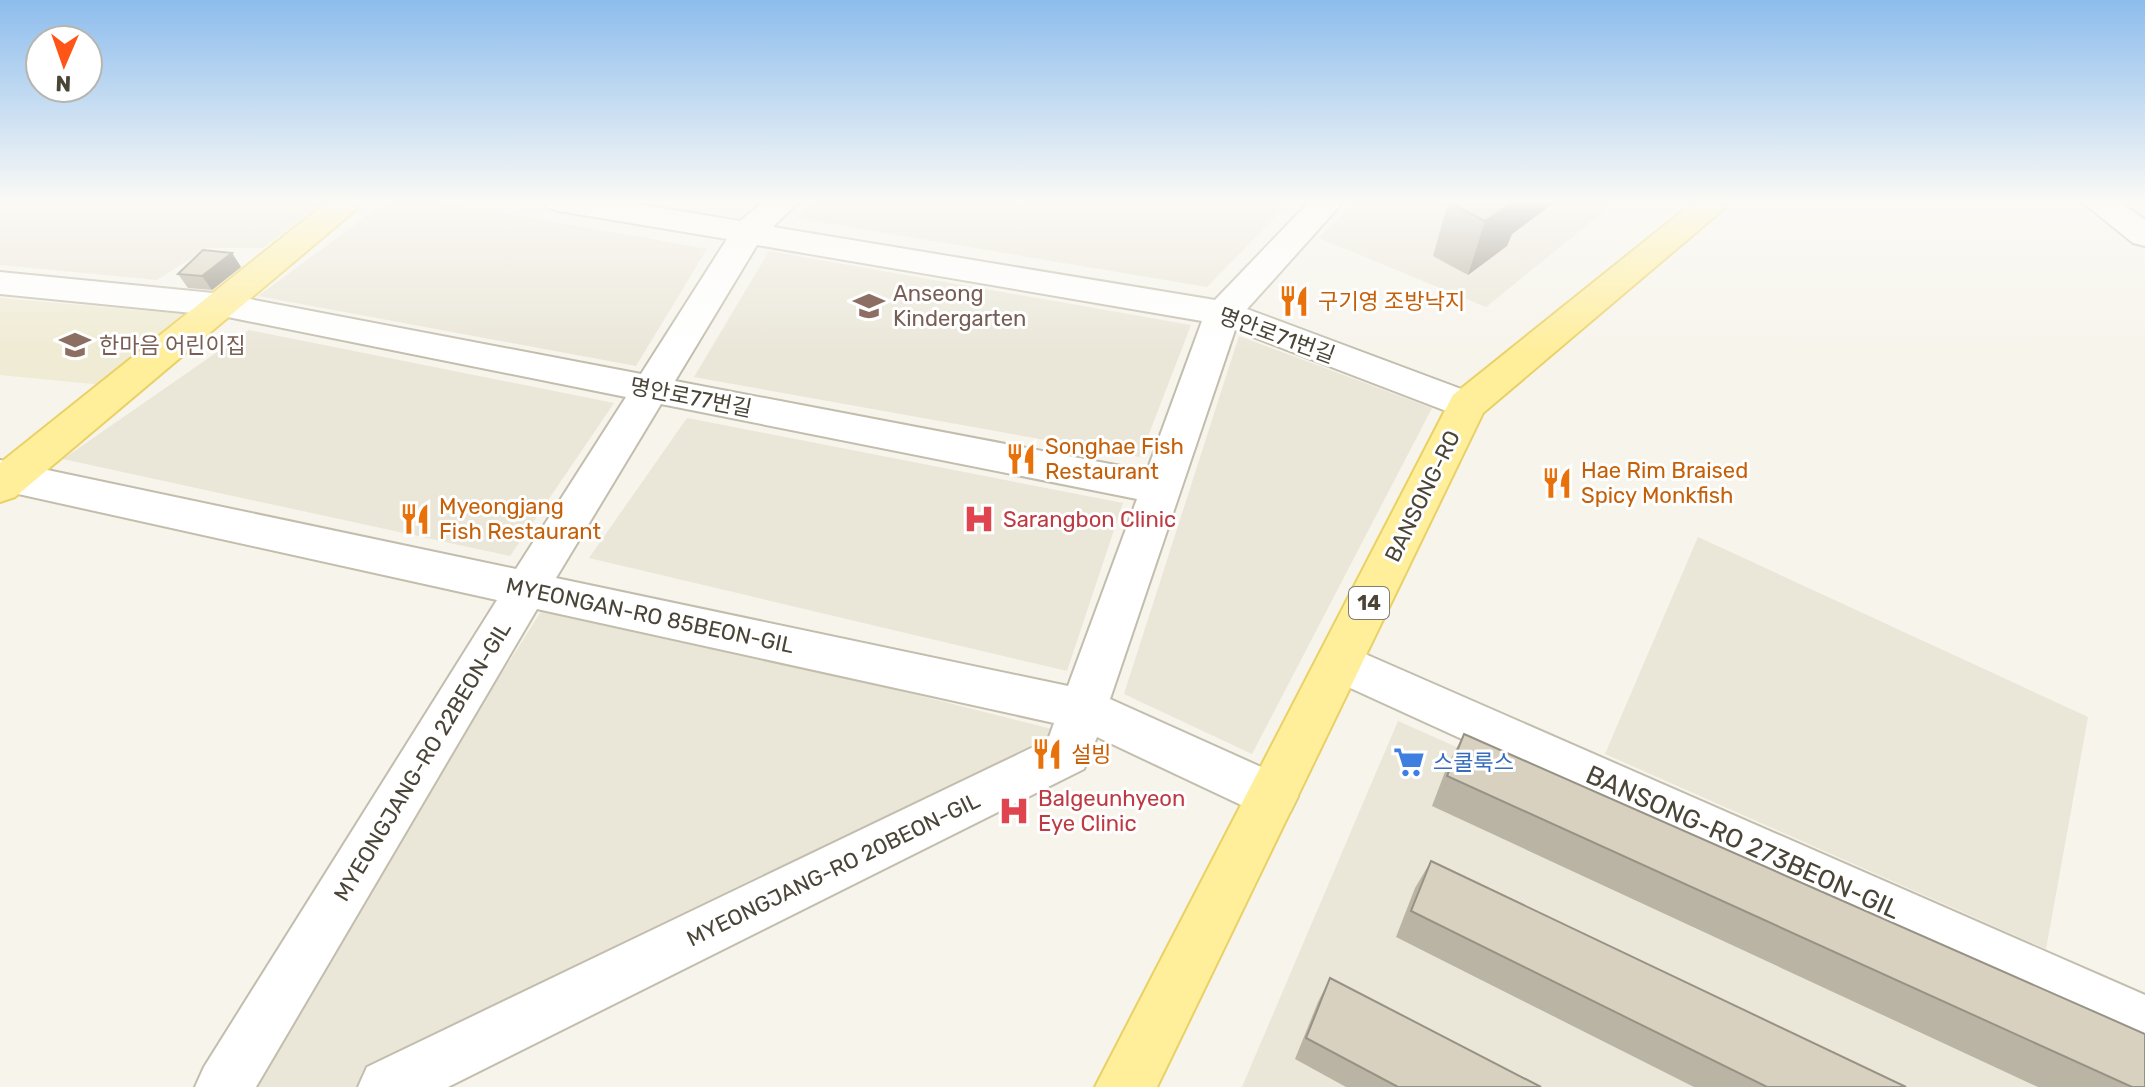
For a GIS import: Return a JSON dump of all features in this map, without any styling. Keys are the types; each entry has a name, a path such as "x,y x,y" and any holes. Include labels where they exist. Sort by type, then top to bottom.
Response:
{"main road":[{"path":"4,479 288,252"},
{"name":"BANSONG-RO","path":"1125,1087 1467,405 1654,252"}],"street":[{"name":"MYEONGJANG-RO 22BEON-GIL","path":"224,1087 736,252"},
{"name":"명안로71번길","path":"864,252 1223,313 1467,405"},
{"name":"MYEONGJANG-RO 20BEON-GIL","path":"387,1087 1067,754 1223,313 1280,252"},
{"name":"명안로77번길","path":"0,283 223,305 1160,489"},
{"name":"MYEONGAN-RO 85BEON-GIL","path":"4,479 527,588 1083,709 1273,796"},
{"name":"BANSONG-RO 273BEON-GIL","path":"1340,662 2145,1023"}],"shaded area":[{"path":"0,252 201,252 157,280 0,265"},
{"path":"318,252 705,252 636,366 258,296"},
{"path":"769,252 1191,325 1140,457 694,377"},
{"path":"997,252 1241,252 1207,287"},
{"path":"1352,252 1554,252 1486,307"},
{"name":"한마음 어린이집","path":"0,298 184,314 104,385 0,375"},
{"path":"249,330 614,403 510,556 63,459"},
{"path":"1239,336 1432,408 1252,754 1124,694"},
{"path":"687,418 1123,503 1067,671 589,558"},
{"path":"1698,537 2088,717 2046,949 1605,754"},
{"path":"547,602 1096,740 364,1087 239,1087"},
{"path":"1398,721 2145,1053 2145,1087 1242,1087"}],"building":[{"path":"201,252 232,253 202,276 178,274"},
{"path":"1464,734 2145,1034 2145,1087 2132,1087 1447,776"},
{"path":"1431,861 1906,1087 1767,1087 1411,911"},
{"path":"1330,978 1541,1087 1398,1087 1306,1038"}],"place":[{"name":"구기영 조방낙지","path":"1294,301"},
{"name":"Anseong Kindergarten","path":"869,306"},
{"name":"한마음 어린이집","path":"75,345"},
{"name":"Songhae Fish Restaurant","path":"1021,459"},
{"name":"Hae Rim Braised Spicy Monkfish","path":"1557,483"},
{"name":"Myeongjang Fish Restaurant","path":"415,519"},
{"name":"Sarangbon Clinic","path":"979,519"},
{"name":"설빙","path":"1047,754"},
{"name":"스쿨룩스","path":"1409,762"},
{"name":"Balgeunhyeon Eye Clinic","path":"1014,811"}]}
